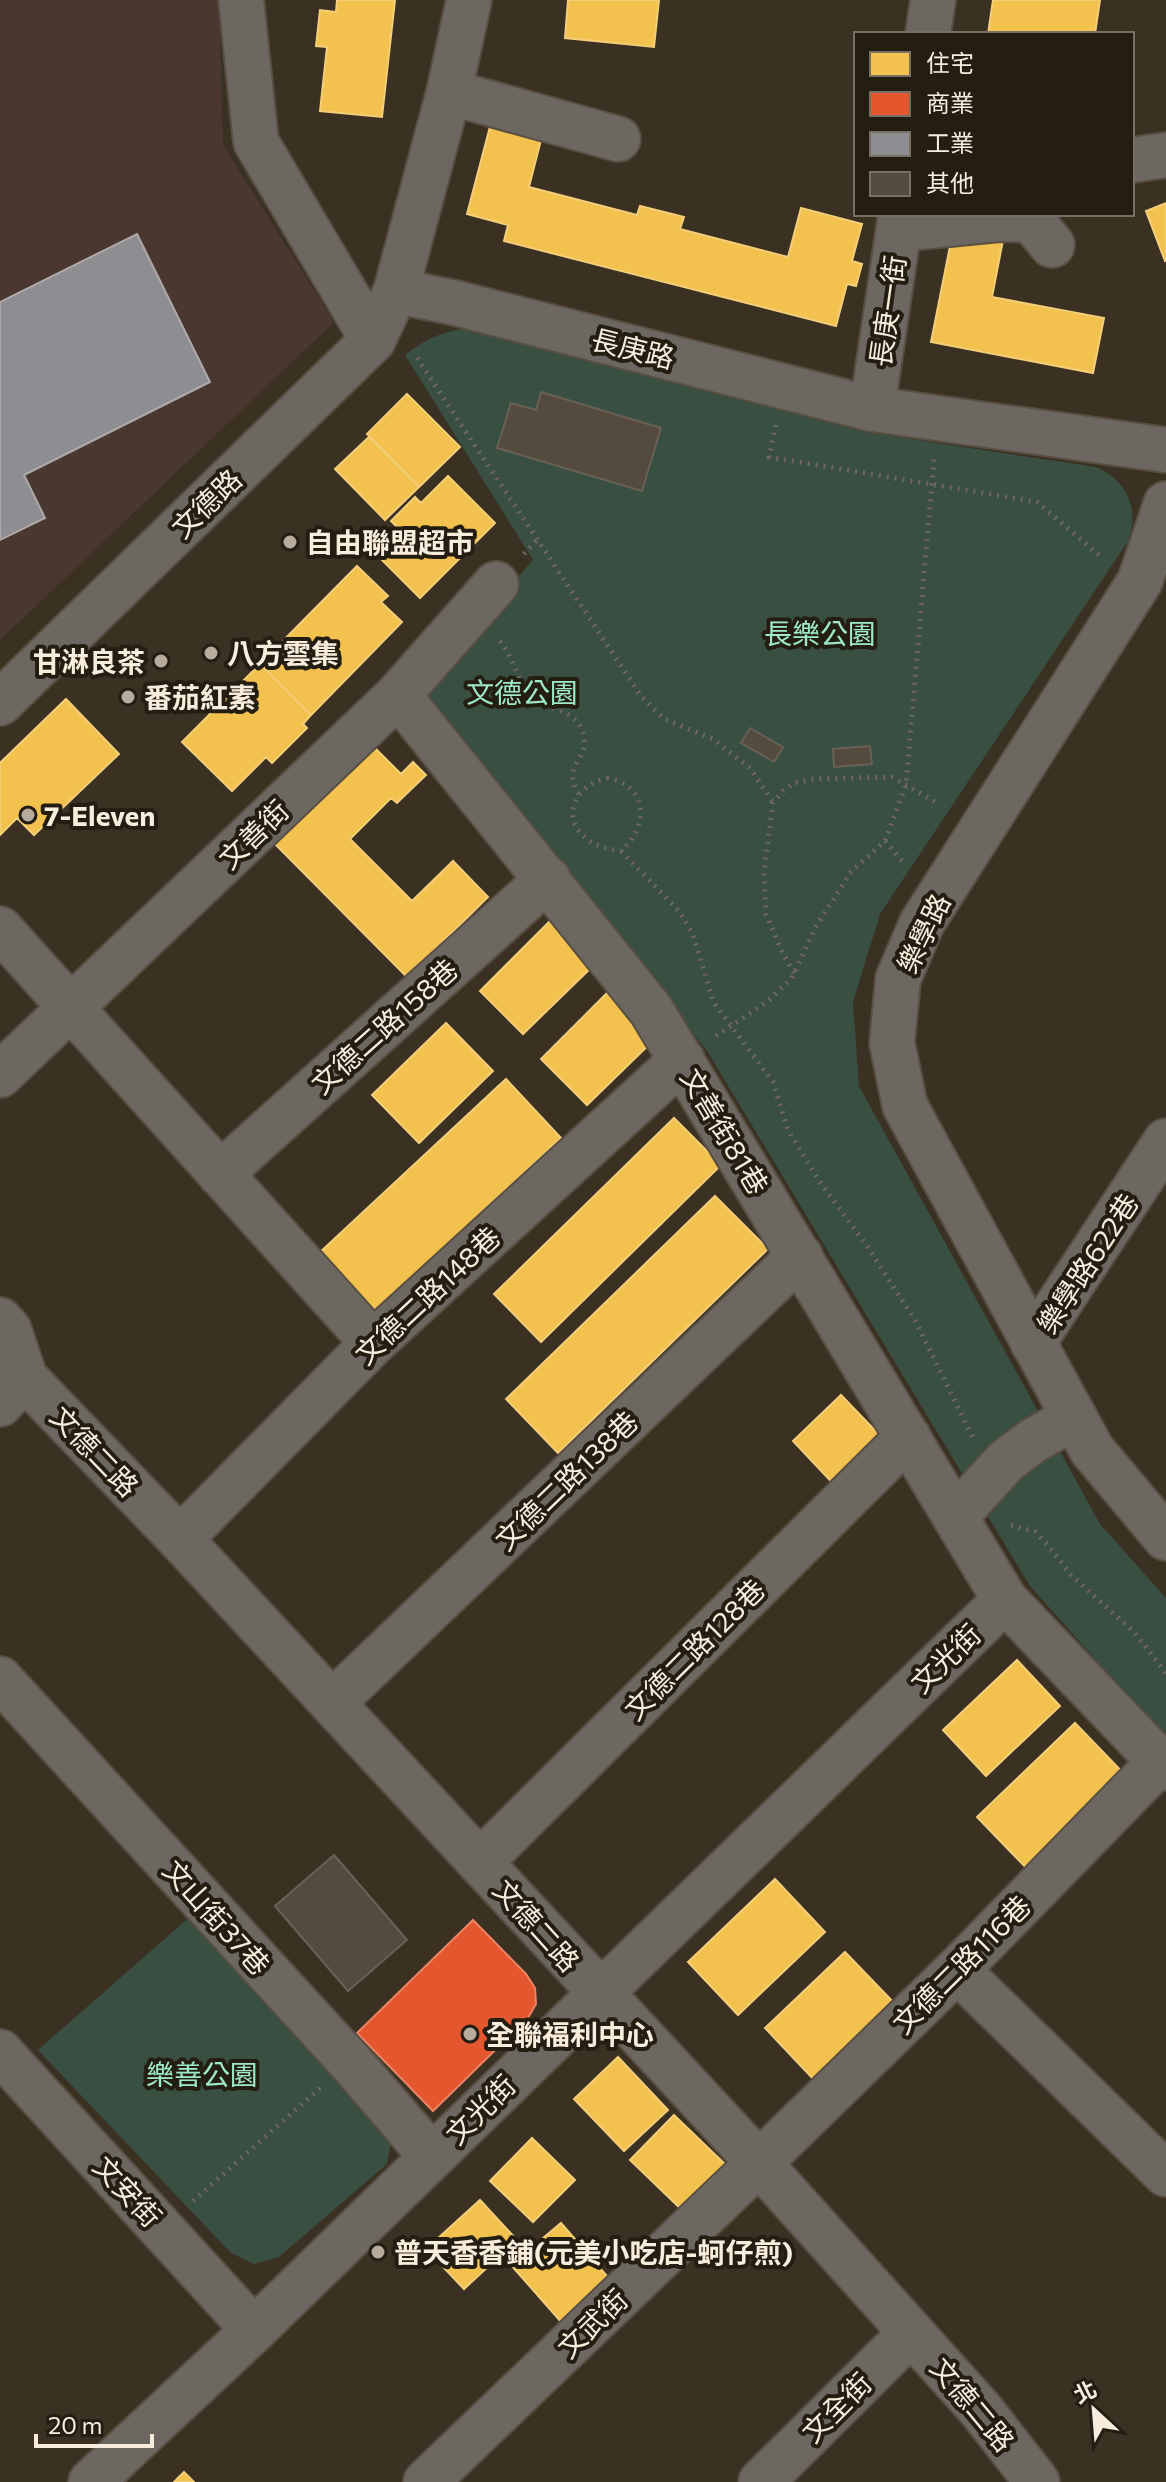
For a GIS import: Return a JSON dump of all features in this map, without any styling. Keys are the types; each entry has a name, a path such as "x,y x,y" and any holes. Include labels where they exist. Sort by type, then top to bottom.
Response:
{"street":[{"path":"241,0 256,142 373,340"},
{"path":"396,291 449,92 469,0"},
{"path":"928,32 933,0"},
{"path":"449,92 618,139"},
{"path":"1134,160 1166,155"},
{"path":"900,221 1031,220 1052,245"},
{"name":"長庚一街","path":"872,409 900,221"},
{"name":"文德路","path":"0,703 373,340 396,291"},
{"name":"長庚路","path":"396,291 451,302 872,409 1166,450"},
{"name":"樂學路","path":"1166,504 1140,581 922,923 898,979 892,1043 905,1106 1092,1450 1166,1538"},
{"name":"文善街","path":"0,1075 398,695 484,598"},
{"name":"文善街81巷","path":"398,695 651,1010 1005,1600 1163,1765"},
{"name":"文德二路158巷","path":"220,1174 548,879"},
{"path":"0,929 373,1343"},
{"name":"文德二路148巷","path":"180,1539 373,1343 682,1060"},
{"name":"樂學路622巷","path":"1033,1343 1166,1141"},
{"name":"文德二路138巷","path":"332,1703 800,1256"},
{"path":"0,1320 9,1330 13,1391"},
{"name":"文德二路","path":"13,1391 180,1539 759,2163 981,2410 1037,2482"},
{"path":"955,1517 1006,1461 1040,1436 1074,1417"},
{"name":"文德二路128巷","path":"480,1862 908,1437"},
{"name":"文光街","path":"91,2482 254,2330 1005,1600"},
{"name":"文山街37巷","path":"0,1679 353,2065 432,2157"},
{"name":"文德二路116巷","path":"759,2163 1163,1765"},
{"path":"957,1970 1166,2174"},
{"name":"文安街","path":"0,2052 254,2330"},
{"name":"文武街","path":"426,2482 759,2163"},
{"name":"文全街","path":"761,2482 911,2333"}],"path":[{"path":"417,358 641,696 664,719 713,739 751,769 773,803"},
{"path":"777,421 769,457 1037,502 1099,555"},
{"path":"682,1060 768,1001 794,973 815,928 851,872 885,841 906,785 934,454"},
{"path":"484,598 519,679 535,699 575,718 582,729 584,752 573,767 571,778 579,794"},
{"path":"794,973 766,914 764,872 773,803 794,783 814,779 892,777 939,804"},
{"path":"621,851 629,844 639,824 641,813 635,793 627,785 607,778 586,785 579,794 573,815 582,836 601,847 621,851 679,911 693,935 714,1003 773,1082 788,1130 819,1181 867,1246 915,1320 978,1448"},
{"path":"885,841 902,861"},
{"path":"1011,1525 1035,1532 1071,1575 1134,1632 1166,1673"},
{"path":"161,2226 187,2207 340,2071 353,2065"}],"shaded area":[{"path":"0,0 219,0 223,145 334,322 0,640"}],"green space":[{"name":"長樂公園","path":"474,328 865,432 1096,467 1116,480 1128,497 1132,518 1128,541 880,914 853,1002 859,1086 1100,1524 1166,1598 1166,1739 1030,1586 707,1051 419,690 533,560 405,355 438,336"},
{"name":"樂善公園","path":"193,1914 385,2121 391,2143 387,2164 279,2257 254,2264 231,2253 38,2050"}],"building: 住宅":[{"path":"337,0 395,0 382,117 320,111 327,47 316,46 320,10 336,12"},
{"path":"568,0 659,0 654,47 565,38"},
{"path":"993,0 1100,0 1095,32 988,32"},
{"path":"492,119 543,132 529,187 637,215 640,206 684,217 680,229 788,257 801,208 862,224 852,261 862,264 856,286 847,284 836,326 504,241 508,225 467,214"},
{"path":"1166,203 1166,260 1165,261 1146,211"},
{"path":"953,231 1003,240 992,297 1104,318 1093,373 931,342"},
{"path":"407,394 460,447 419,487 367,434"},
{"path":"369,437 419,487 385,520 335,469"},
{"path":"448,476 495,523 420,598 373,551 397,527 391,521 415,497 421,503"},
{"path":"357,566 388,596 381,602 402,622 311,715 260,664"},
{"path":"260,664 311,715 303,724 307,728 272,763 266,757 232,791 182,742"},
{"path":"66,699 119,754 34,835 17,818 0,835 0,763"},
{"path":"369,742 401,774 413,762 426,775 397,803 391,798 350,839 412,901 453,861 488,897 407,977 270,839"},
{"path":"551,920 595,964 523,1034 480,991"},
{"path":"614,986 661,1033 587,1105 541,1059"},
{"path":"446,1023 493,1071 419,1143 372,1095"},
{"path":"506,1079 561,1138 374,1313 318,1254"},
{"path":"674,1118 721,1165 541,1342 494,1294"},
{"path":"715,1196 768,1249 558,1453 506,1399"},
{"path":"841,1395 892,1448 843,1494 793,1441"},
{"path":"1017,1660 1060,1706 986,1776 943,1730"},
{"path":"1075,1723 1132,1782 1034,1876 977,1817"},
{"path":"775,1879 825,1932 738,2015 688,1962"},
{"path":"845,1952 897,2006 817,2083 765,2028"},
{"path":"618,2057 668,2110 624,2151 574,2099"},
{"path":"674,2115 727,2166 683,2211 630,2160"},
{"path":"532,2138 575,2180 533,2222 490,2181"},
{"path":"480,2200 517,2240 464,2289 426,2249"},
{"path":"561,2223 619,2290 570,2332 511,2265"},
{"path":"184,2472 194,2482 174,2482"}],"building: 商業":[{"path":"473,1920 526,1974 535,1988 536,2004 528,2018 433,2111 357,2033"}],"building: 工業":[{"path":"137,234 210,382 24,475 45,518 0,540 0,302"}],"building: 其他":[{"path":"541,392 661,428 642,491 497,448 511,403 536,410"},
{"path":"750,728 783,747 774,762 741,743"},
{"path":"870,746 872,764 834,767 833,749"},
{"path":"334,1855 407,1940 348,1991 275,1906"}],"place":[{"name":"自由聯盟超市","path":"290,542"},
{"name":"八方雲集","path":"211,653"},
{"name":"甘淋良茶","path":"161,661"},
{"name":"番茄紅素","path":"128,697"},
{"name":"7-Eleven","path":"28,815"},
{"name":"全聯福利中心","path":"470,2034"},
{"name":"普天香香鋪(元美小吃店-蚵仔煎)","path":"378,2252"}],"park label":[{"name":"文德公園","path":"522,692"}]}
